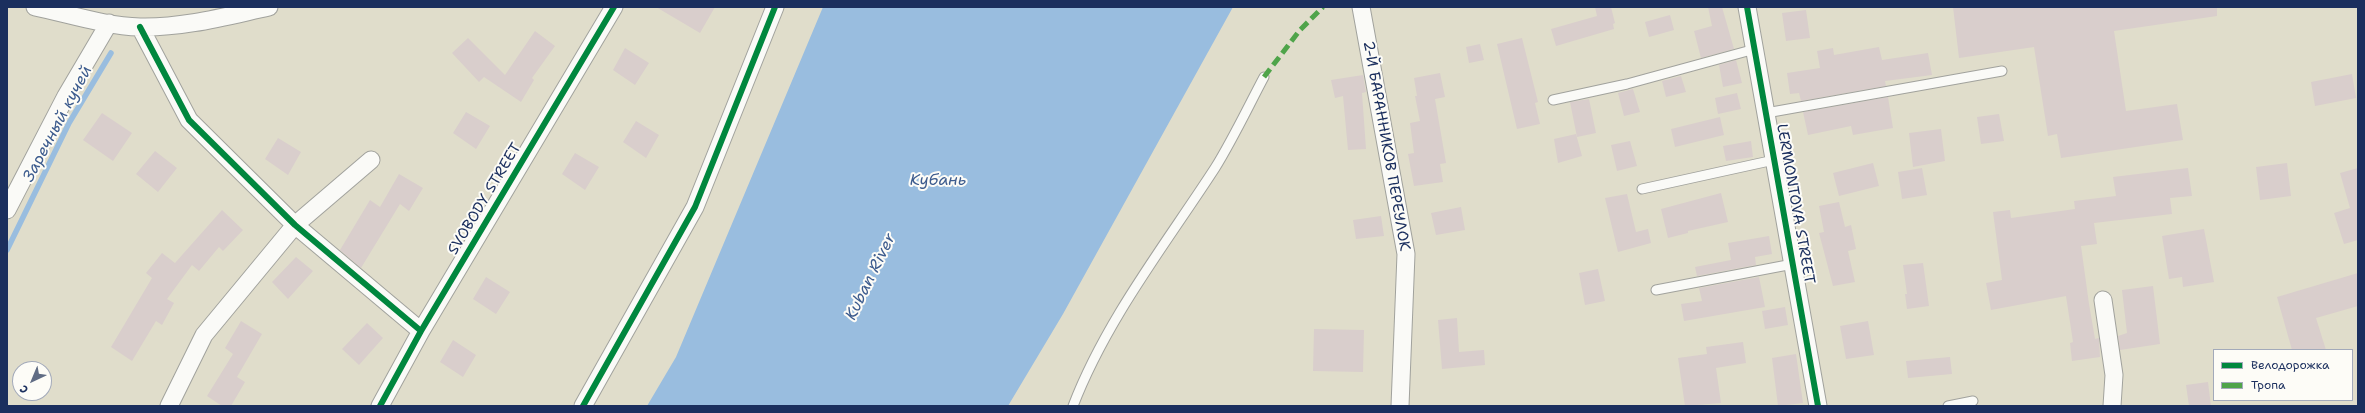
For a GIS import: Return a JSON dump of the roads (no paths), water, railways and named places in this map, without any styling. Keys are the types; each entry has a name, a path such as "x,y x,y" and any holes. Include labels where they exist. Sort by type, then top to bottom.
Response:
{"street":[{"path":"36,7 108,23 140,27 198,23 269,7"},
{"name":"SVOBODY STREET","path":"380,406 421,331 614,7"},
{"path":"583,406 695,207 775,7"},
{"name":"2-Й БАРАННИКОВ ПЕРЕУЛОК","path":"1361,7 1406,254 1400,406"},
{"name":"LERMONTOVA STREET","path":"1747,7 1818,406"},
{"path":"7,210 66,96 108,23"},
{"path":"140,27 189,120 295,225 421,331"},
{"path":"169,406 204,335 295,225 371,160"},
{"path":"2103,300 2114,375 2112,406"}],"lane":[{"path":"1553,100 1627,84 1754,49"},
{"path":"1766,113 2002,71"},
{"path":"1073,406 1084,378 1121,310 1216,166 1264,77"},
{"path":"1642,188 1774,160"},
{"path":"1656,290 1793,264"},
{"path":"1948,406 1973,401"}],"water":[{"name":"Кубань","path":"823,7 1233,7 1063,314 1008,406 647,406 676,357"}],"waterway":[{"name":"Заречный кучей","path":"7,250 69,123 111,53"}],"water label":[{"name":"Kuban River","path":"871,277"}]}
